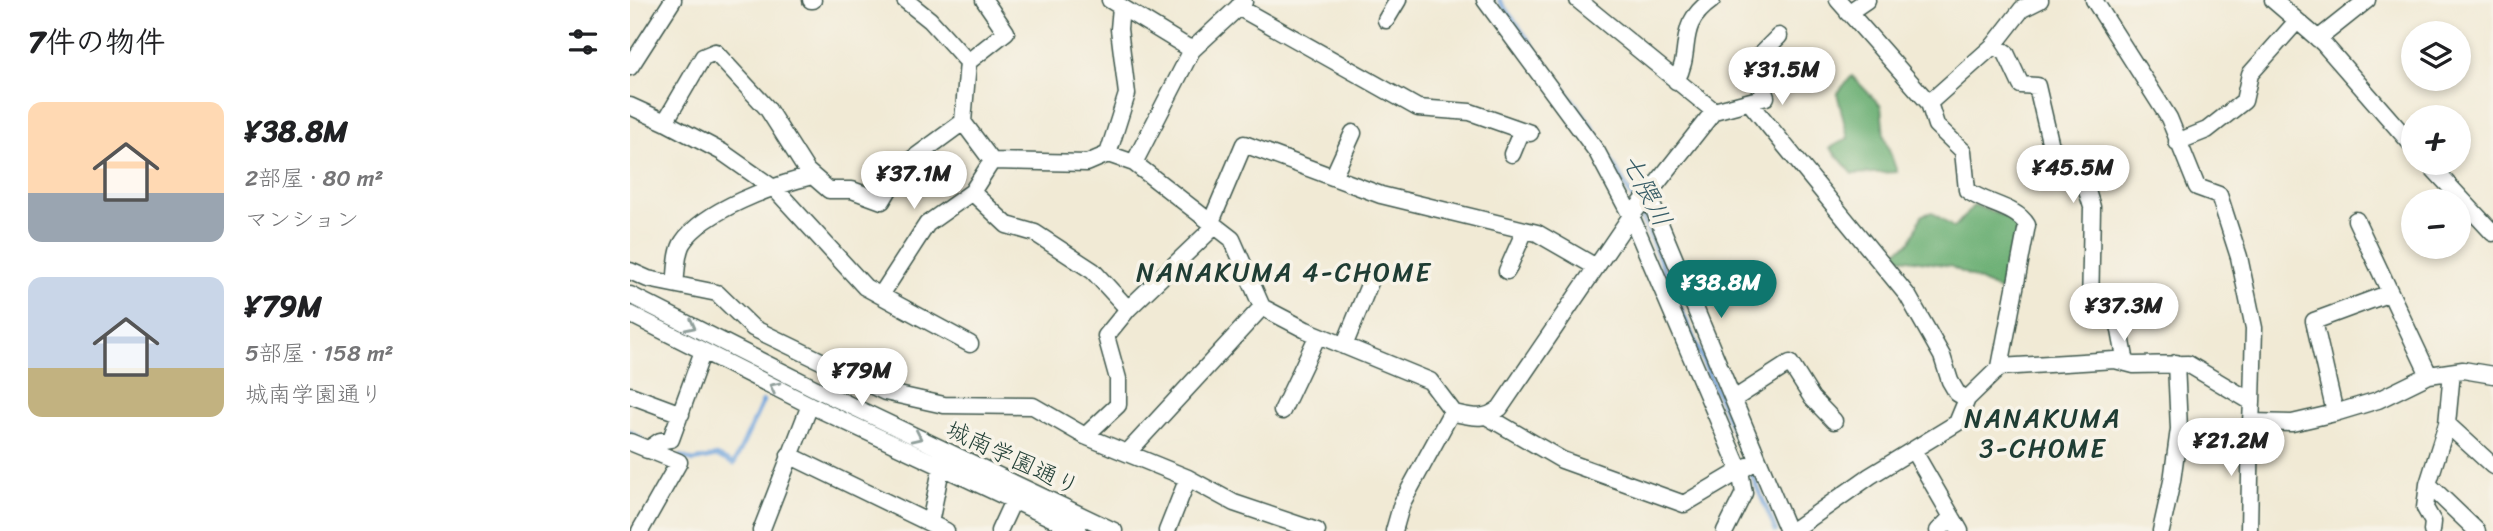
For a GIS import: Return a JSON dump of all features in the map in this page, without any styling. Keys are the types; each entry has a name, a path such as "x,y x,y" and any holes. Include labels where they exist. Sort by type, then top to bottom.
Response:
{"street":[{"path":"630,67 673,0"},
{"path":"905,0 930,20 968,62 963,122 992,161"},
{"path":"968,62 1006,32 984,0"},
{"path":"1386,20 1398,0"},
{"path":"1485,0 1597,152 1631,216 1740,471 1744,493 1725,531"},
{"path":"1578,0 1714,111"},
{"path":"1676,81 1683,68 1687,28 1700,9 1712,0"},
{"path":"1645,198 1790,531 1957,423 1967,399 2000,368 2027,225 2023,217 1976,198 1967,190 1963,151 1936,125 1929,103 1838,0"},
{"path":"1848,13 1867,0"},
{"path":"1929,103 1994,45 2022,9 2040,0"},
{"path":"2094,0 2169,118 2197,187 2219,195 2239,257 2254,328 2249,531"},
{"path":"2273,0 2318,39 2401,132"},
{"path":"2318,39 2368,0"},
{"path":"1116,3 1192,50"},
{"path":"1108,154 1127,94 1116,3"},
{"path":"1133,163 1192,50 1242,4 1418,108 1470,113 1526,131 1512,155"},
{"path":"2178,142 2207,130 2244,101 2250,74 2297,21"},
{"path":"1488,417 1500,408 1631,216 1714,111 1766,97 1753,62 1779,36"},
{"path":"1994,45 2006,53 2021,85 2037,86 2051,146 2080,168 2092,207 2090,311 2117,314 2126,363"},
{"path":"665,122 703,57 715,52 767,108 811,176 829,191 852,190 882,201 903,166 963,122"},
{"path":"1750,103 1908,296 1942,356 1950,381 1957,393 1967,399"},
{"path":"630,106 722,152 771,186 865,286 970,344"},
{"path":"1333,177 1353,133"},
{"path":"1085,436 1118,405 1118,380 1106,336 1128,309 1213,224 1244,144 1381,195 1537,233 1596,267"},
{"path":"992,161 1087,163 1108,154 1133,163 1232,239 1262,307 1318,335 1430,382 1452,411 1488,417 1562,460 1684,504 1759,460"},
{"path":"881,295 927,224 971,192 992,161"},
{"path":"2439,175 2493,233"},
{"path":"675,284 681,244 694,229 771,186 811,176"},
{"path":"971,192 1007,225 1035,233 1093,271 1128,309"},
{"path":"2356,220 2429,375"},
{"path":"1507,271 1525,230"},
{"path":"630,271 648,279 716,293 753,328 885,392 944,405 1033,407 1085,436 1188,478 1234,503 1317,531"},
{"path":"1344,346 1371,280"},
{"path":"2335,413 2314,321 2390,293"},
{"name":"城南学園通り","path":"630,295 1017,492 1079,531"},
{"path":"1128,452 1262,307"},
{"name":"城南学園通り","path":"630,314 810,405 942,464 1114,531"},
{"path":"1282,411 1318,335"},
{"path":"654,446 671,439 703,351"},
{"path":"2000,368 2115,360 2126,363 2176,363 2196,368 2252,402"},
{"path":"1709,399 1732,393 1790,363 1812,398 1834,421"},
{"path":"2161,531 2172,481 2179,429 2176,363"},
{"path":"2251,422 2292,423 2335,413 2378,400 2429,375 2463,370 2493,375"},
{"path":"2432,531 2433,522 2425,508 2428,484 2448,424 2452,372"},
{"path":"630,395 681,414"},
{"path":"761,531 810,405"},
{"path":"1394,531 1402,503 1452,411"},
{"path":"2448,424 2493,466"},
{"path":"630,442 654,446 679,462 640,531"},
{"path":"1913,450 1956,524 1938,531"},
{"path":"789,455 946,531"},
{"path":"930,523 942,464"},
{"path":"1167,531 1188,478"},
{"path":"2428,484 2477,531"},
{"path":"999,531 1017,492"}],"green space":[{"path":"1852,76 1881,106 1884,135 1897,172 1853,174 1830,148 1848,138 1837,93"},
{"path":"1974,205 2016,221 2021,227 2006,294 1950,266 1889,256 1911,241 1922,215 1932,212 1954,228"}],"waterway":[{"name":"七隈川","path":"1499,0 1592,126 1635,203"},
{"name":"七隈川","path":"1639,211 1776,531"},
{"path":"681,456 693,461 717,456 734,464 763,401"},
{"path":"630,432 641,439"}],"district":[{"name":"NANAKUMA 4-CHOME","path":"1284,272"},
{"name":"NANAKUMA 3-CHOME","path":"2043,433"}]}
